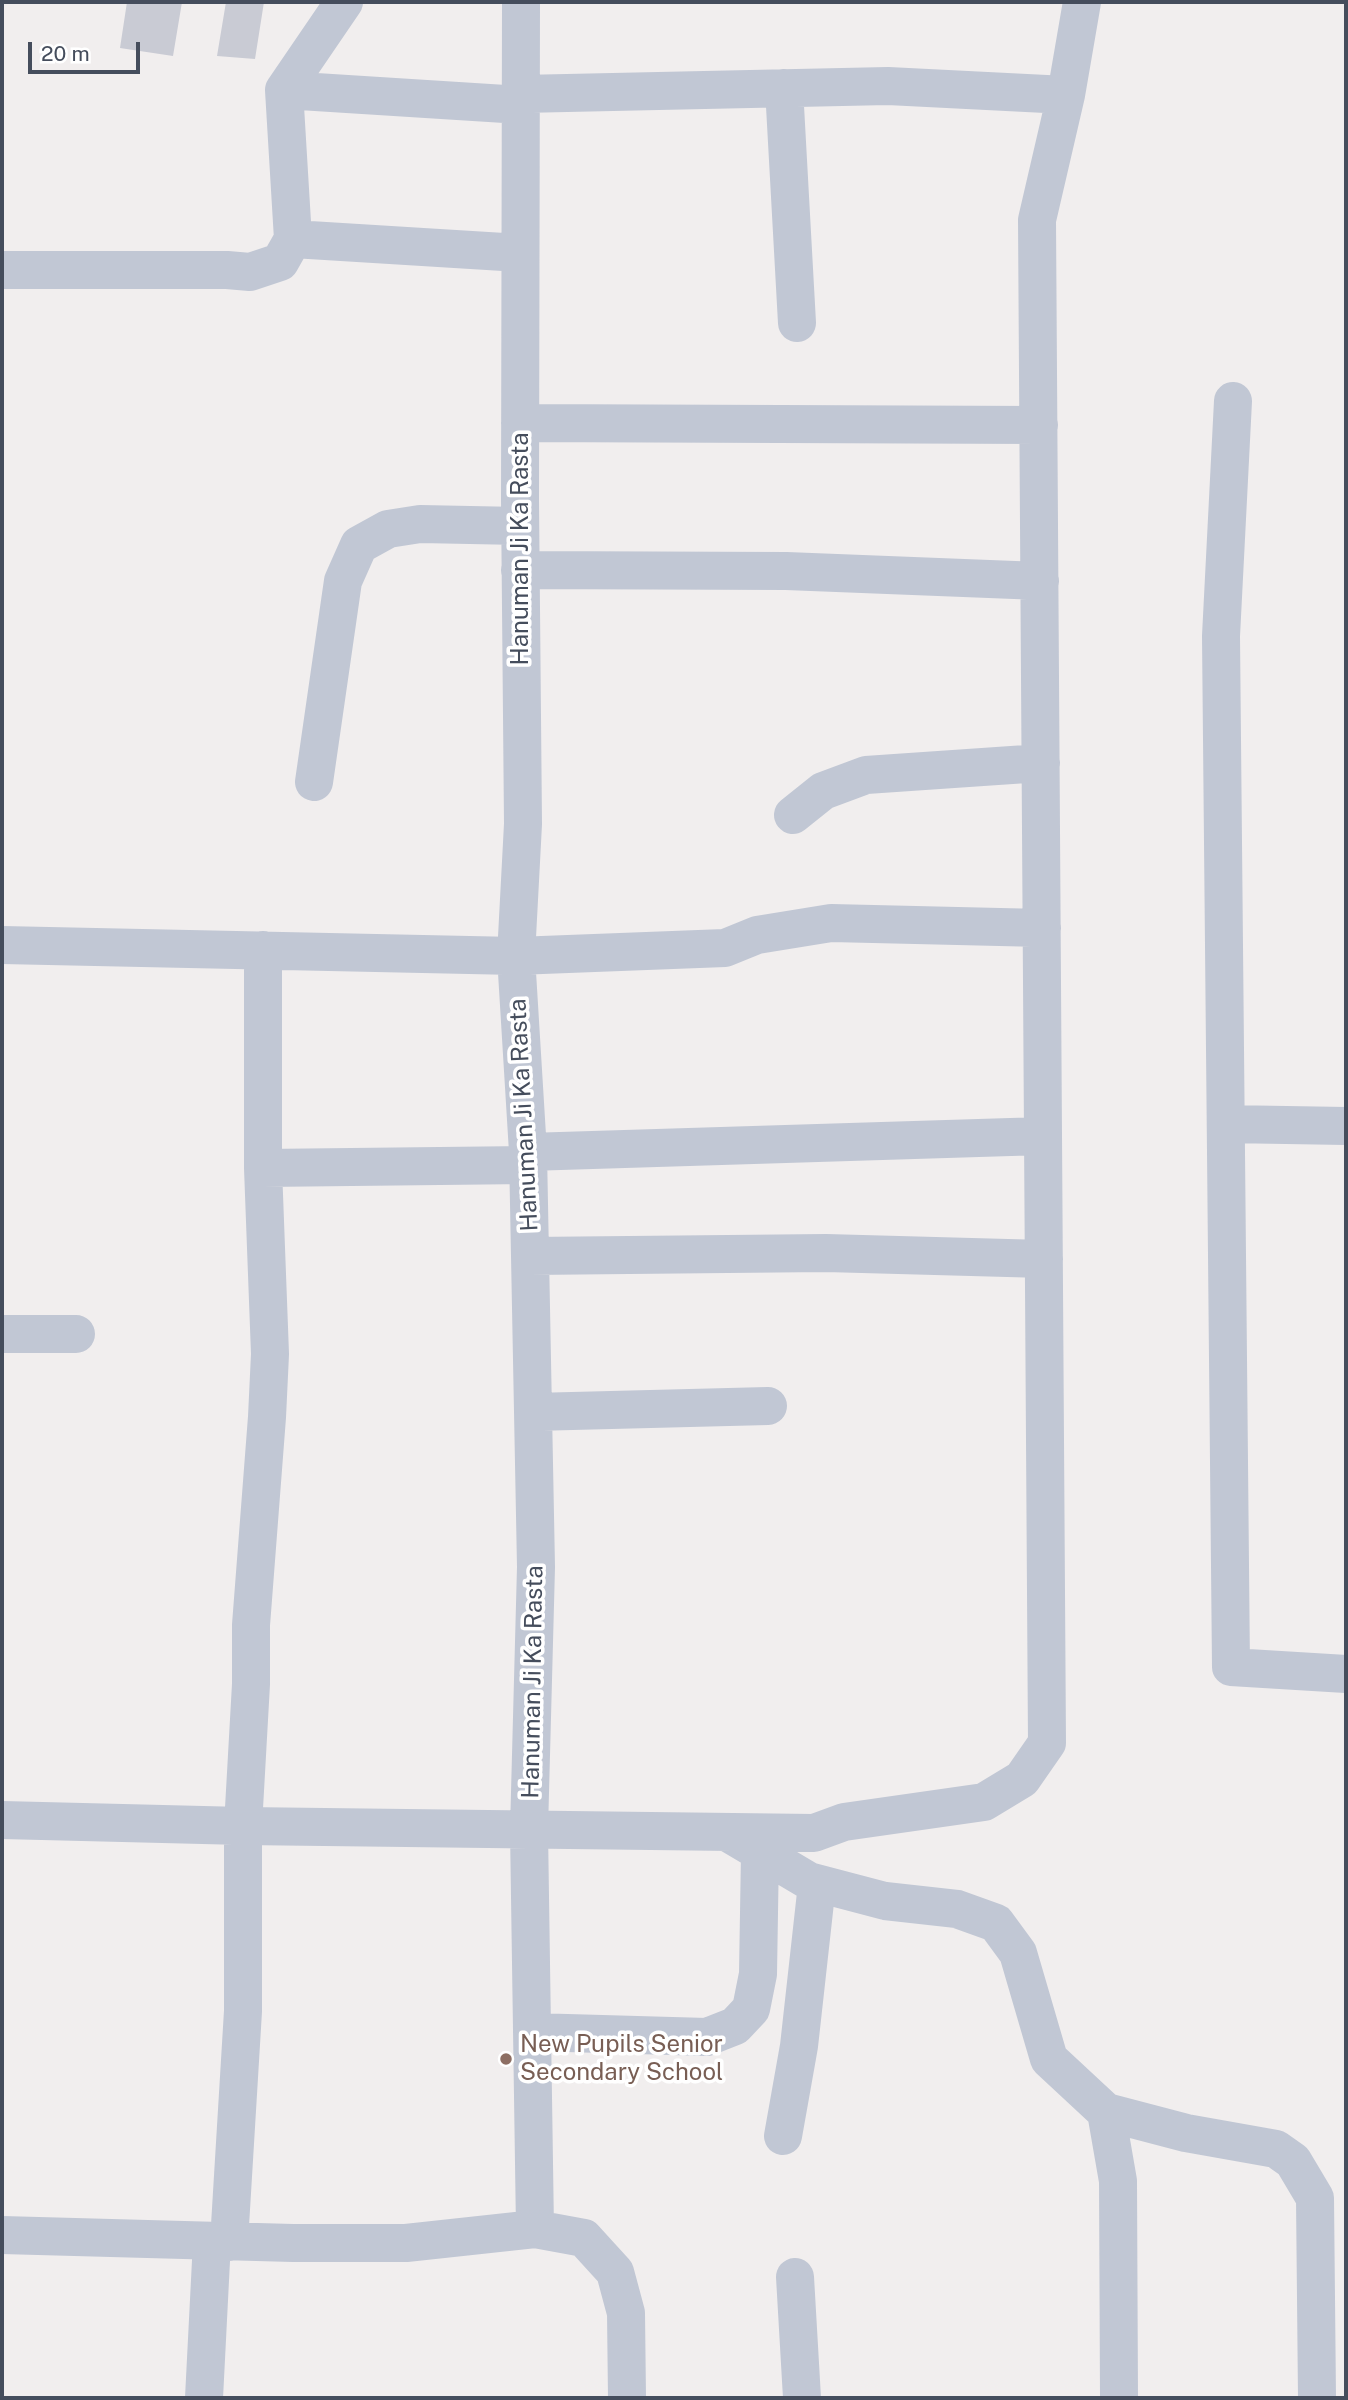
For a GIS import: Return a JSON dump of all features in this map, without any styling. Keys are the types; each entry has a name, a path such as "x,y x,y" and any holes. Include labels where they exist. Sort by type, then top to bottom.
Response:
{"street":[{"path":"2,270 250,272 280,262 293,239 284,90 344,2"},
{"name":"Hanuman Ji Ka Rasta","path":"521,2 520,570 523,824 516,956 528,1158 536,1567 529,1830 535,2229"},
{"path":"2,1820 243,1826 814,1833 844,1822 984,1802 1022,1779 1047,1743 1037,220 1066,95 1082,2"},
{"path":"284,90 521,100 888,86 1066,95"},
{"path":"784,88 797,323"},
{"path":"293,239 520,253"},
{"path":"1233,401 1221,636 1231,1667 1346,1674"},
{"path":"520,423 1039,425"},
{"path":"314,782 343,581 359,545 388,529 421,524 520,526"},
{"path":"520,570 786,571 1040,581"},
{"path":"793,815 823,790 866,775 1041,763"},
{"path":"2,945 516,956 725,948 757,935 831,923 1042,928"},
{"path":"204,2398 243,2011 243,1826 251,1684 251,1625 270,1354 263,1168 263,950"},
{"path":"1226,1124 1346,1126"},
{"path":"263,1168 1043,1136"},
{"path":"530,1256 826,1253 1044,1259"},
{"path":"2,1334 76,1334"},
{"path":"533,1412 768,1406"},
{"path":"726,1832 817,1884 885,1901 957,1909 996,1923 1018,1953 1049,2059 1106,2112 1186,2133 1276,2149 1293,2161 1315,2199 1317,2398"},
{"path":"532,2032 707,2037 735,2026 751,2009 758,1975 760,1852"},
{"path":"783,2136 799,2046 817,1884"},
{"path":"1106,2112 1118,2181 1119,2398"},
{"path":"2,2235 405,2243 535,2229 584,2238 615,2272 626,2314 627,2398"},
{"path":"795,2277 802,2398"}],"building":[{"path":"127,2 182,2 173,56 120,48"},
{"path":"226,2 264,2 255,59 217,56"}],"place":[{"name":"New Pupils Senior Secondary School","path":"506,2059"}]}
